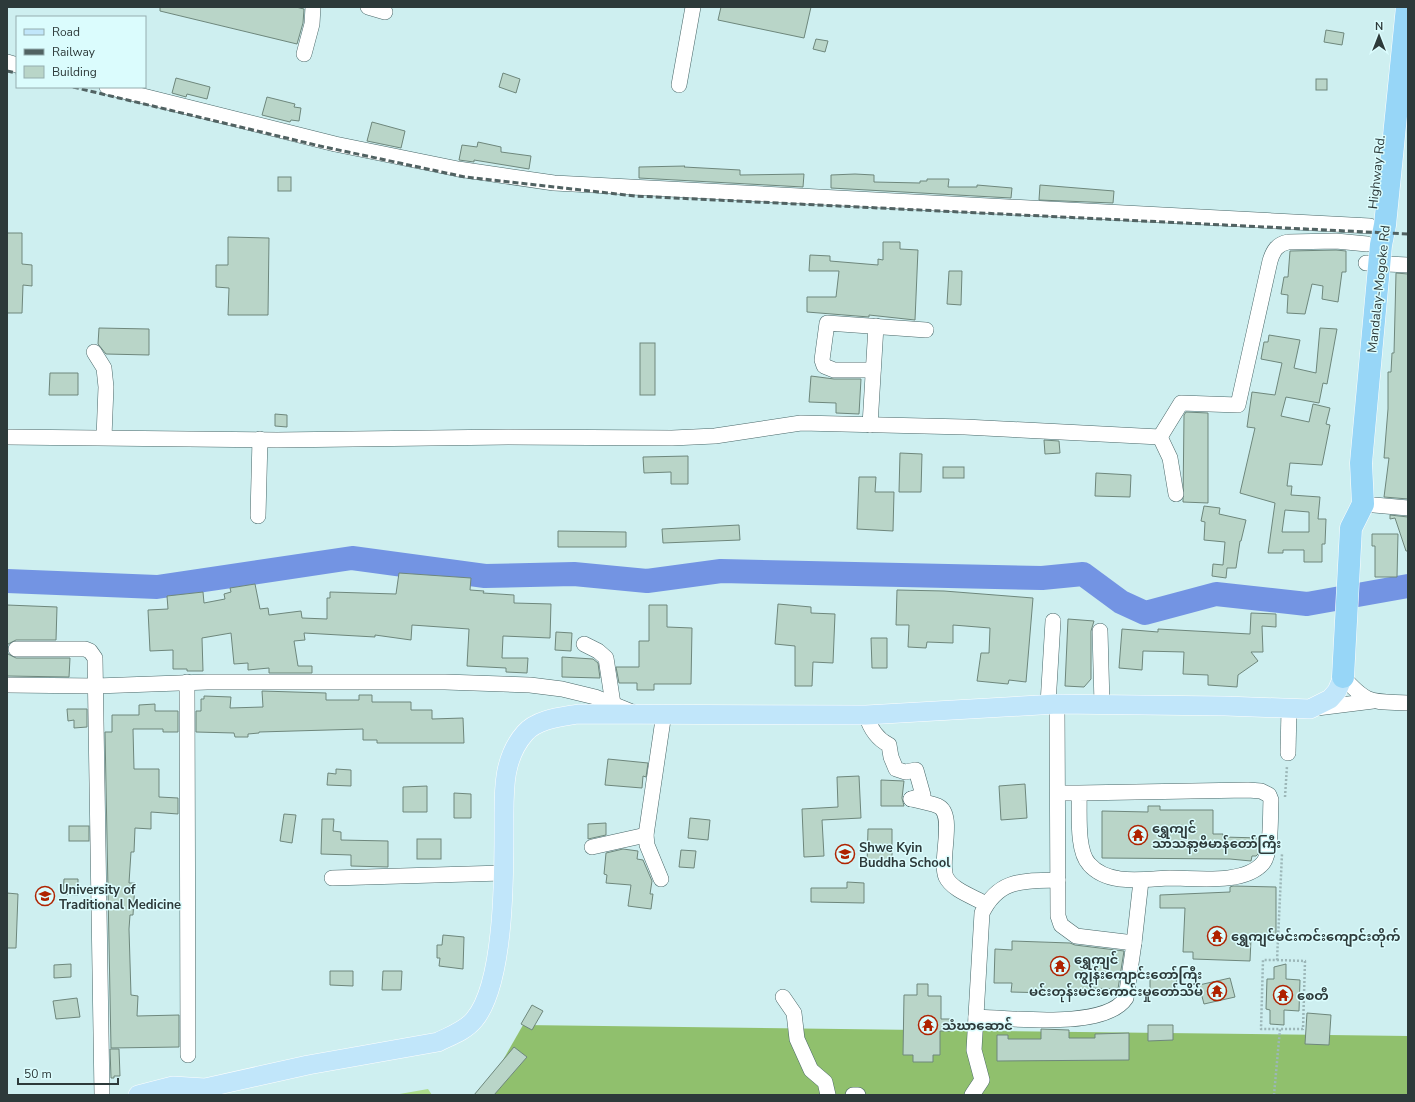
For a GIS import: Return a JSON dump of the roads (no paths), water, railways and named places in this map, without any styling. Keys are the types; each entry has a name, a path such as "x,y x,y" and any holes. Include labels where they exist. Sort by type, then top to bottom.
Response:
{"highway":[{"name":"Highway Rd.","path":"1351,528 1348,504 1351,444 1371,249 1393,7"},
{"name":"Mandalay-Mogoke Rd","path":"1342,676 1348,611 1348,569 1351,528 1363,504 1361,463 1371,249 1407,7"}],"main road":[{"path":"138,1095 173,1086 200,1092 308,1065 438,1042 457,1033 473,1021 484,1005 498,950 504,874 504,779 515,748 525,732 539,724 556,718 578,714 636,713 866,715 1052,704 1225,706 1310,709 1330,699 1337,691 1342,676"}],"street":[{"path":"304,54 312,24 312,7"},
{"path":"368,7 385,12"},
{"path":"679,85 693,7"},
{"path":"111,88 335,144 458,169 554,183 1371,249"},
{"path":"1160,436 1181,403 1238,405 1270,261 1276,248 1282,243 1336,241 1371,249 1408,265"},
{"path":"874,370 834,370 824,366 822,360 827,323 926,330"},
{"path":"870,425 876,326"},
{"path":"94,352 104,368 106,387 104,437"},
{"path":"7,437 260,439 508,437 672,438 735,433 789,424 1016,429 1160,436"},
{"path":"1160,436 1170,458 1176,494"},
{"path":"258,516 260,439"},
{"path":"1363,504 1408,508"},
{"path":"1053,621 1052,704 1059,793 1058,916 1061,925 1068,932 1076,936 1134,943"},
{"path":"1100,631 1102,704"},
{"path":"584,644 598,651 606,658 613,704"},
{"path":"16,649 69,648 90,651 95,658 102,1095"},
{"path":"1342,676 1357,693 1373,701"},
{"path":"187,682 188,1055"},
{"path":"7,685 96,686 187,682 445,682 523,685 562,689 595,697 636,713"},
{"path":"1310,709 1373,701 1408,704"},
{"path":"1288,753 1289,709"},
{"path":"661,879 647,845 646,835 664,713"},
{"path":"866,715 869,724 880,741 889,745 891,757 896,769 905,772 916,770 923,795 911,799 939,807 944,811 946,825 943,864 946,877 953,886 986,904"},
{"path":"1059,793 1261,791 1269,794 1271,800 1268,854 1263,863 1254,869 1245,874 1229,878 1169,878 1141,881 1102,874 1088,864 1081,846 1079,793"},
{"path":"592,847 646,835"},
{"path":"332,878 504,874"},
{"path":"972,1095 982,1080 974,1050 982,913 986,904 999,890 1017,882 1058,880"},
{"path":"976,1017 1047,1020 1093,1017 1108,1013 1123,1003 1126,998 1141,881"},
{"path":"783,997 794,1013 797,1039 811,1070 825,1082 828,1095"},
{"path":"853,1095 858,1095"}],"waterway":[{"path":"7,581 157,587 352,558 485,576 574,574 647,581 721,571 1042,578 1083,574 1121,602 1145,613 1216,594 1307,604 1408,586"}],"railway":[{"path":"7,71 16,73"},
{"path":"77,88 320,146 465,177 635,196 1408,234"}],"place":[{"name":"ရွှေကျင် သာသနာ့ဗိမာန်တော်ကြီး","path":"1138,835"},
{"name":"Shwe Kyin Buddha School","path":"845,854"},
{"name":"University of Traditional Medicine","path":"45,896"},
{"name":"ရွှေကျင်မင်းကင်းကျောင်းတိုက်","path":"1217,936"},
{"name":"ရွှေကျင် ကျွန်းကျောင်းတော်ကြီး","path":"1060,966"},
{"name":"မင်းတုန်းမင်းကောင်းမှုတော်သိမ်","path":"1217,991"},
{"name":"စေတီ","path":"1283,995"},
{"name":"သံဃာဆောင်","path":"928,1025"}]}
